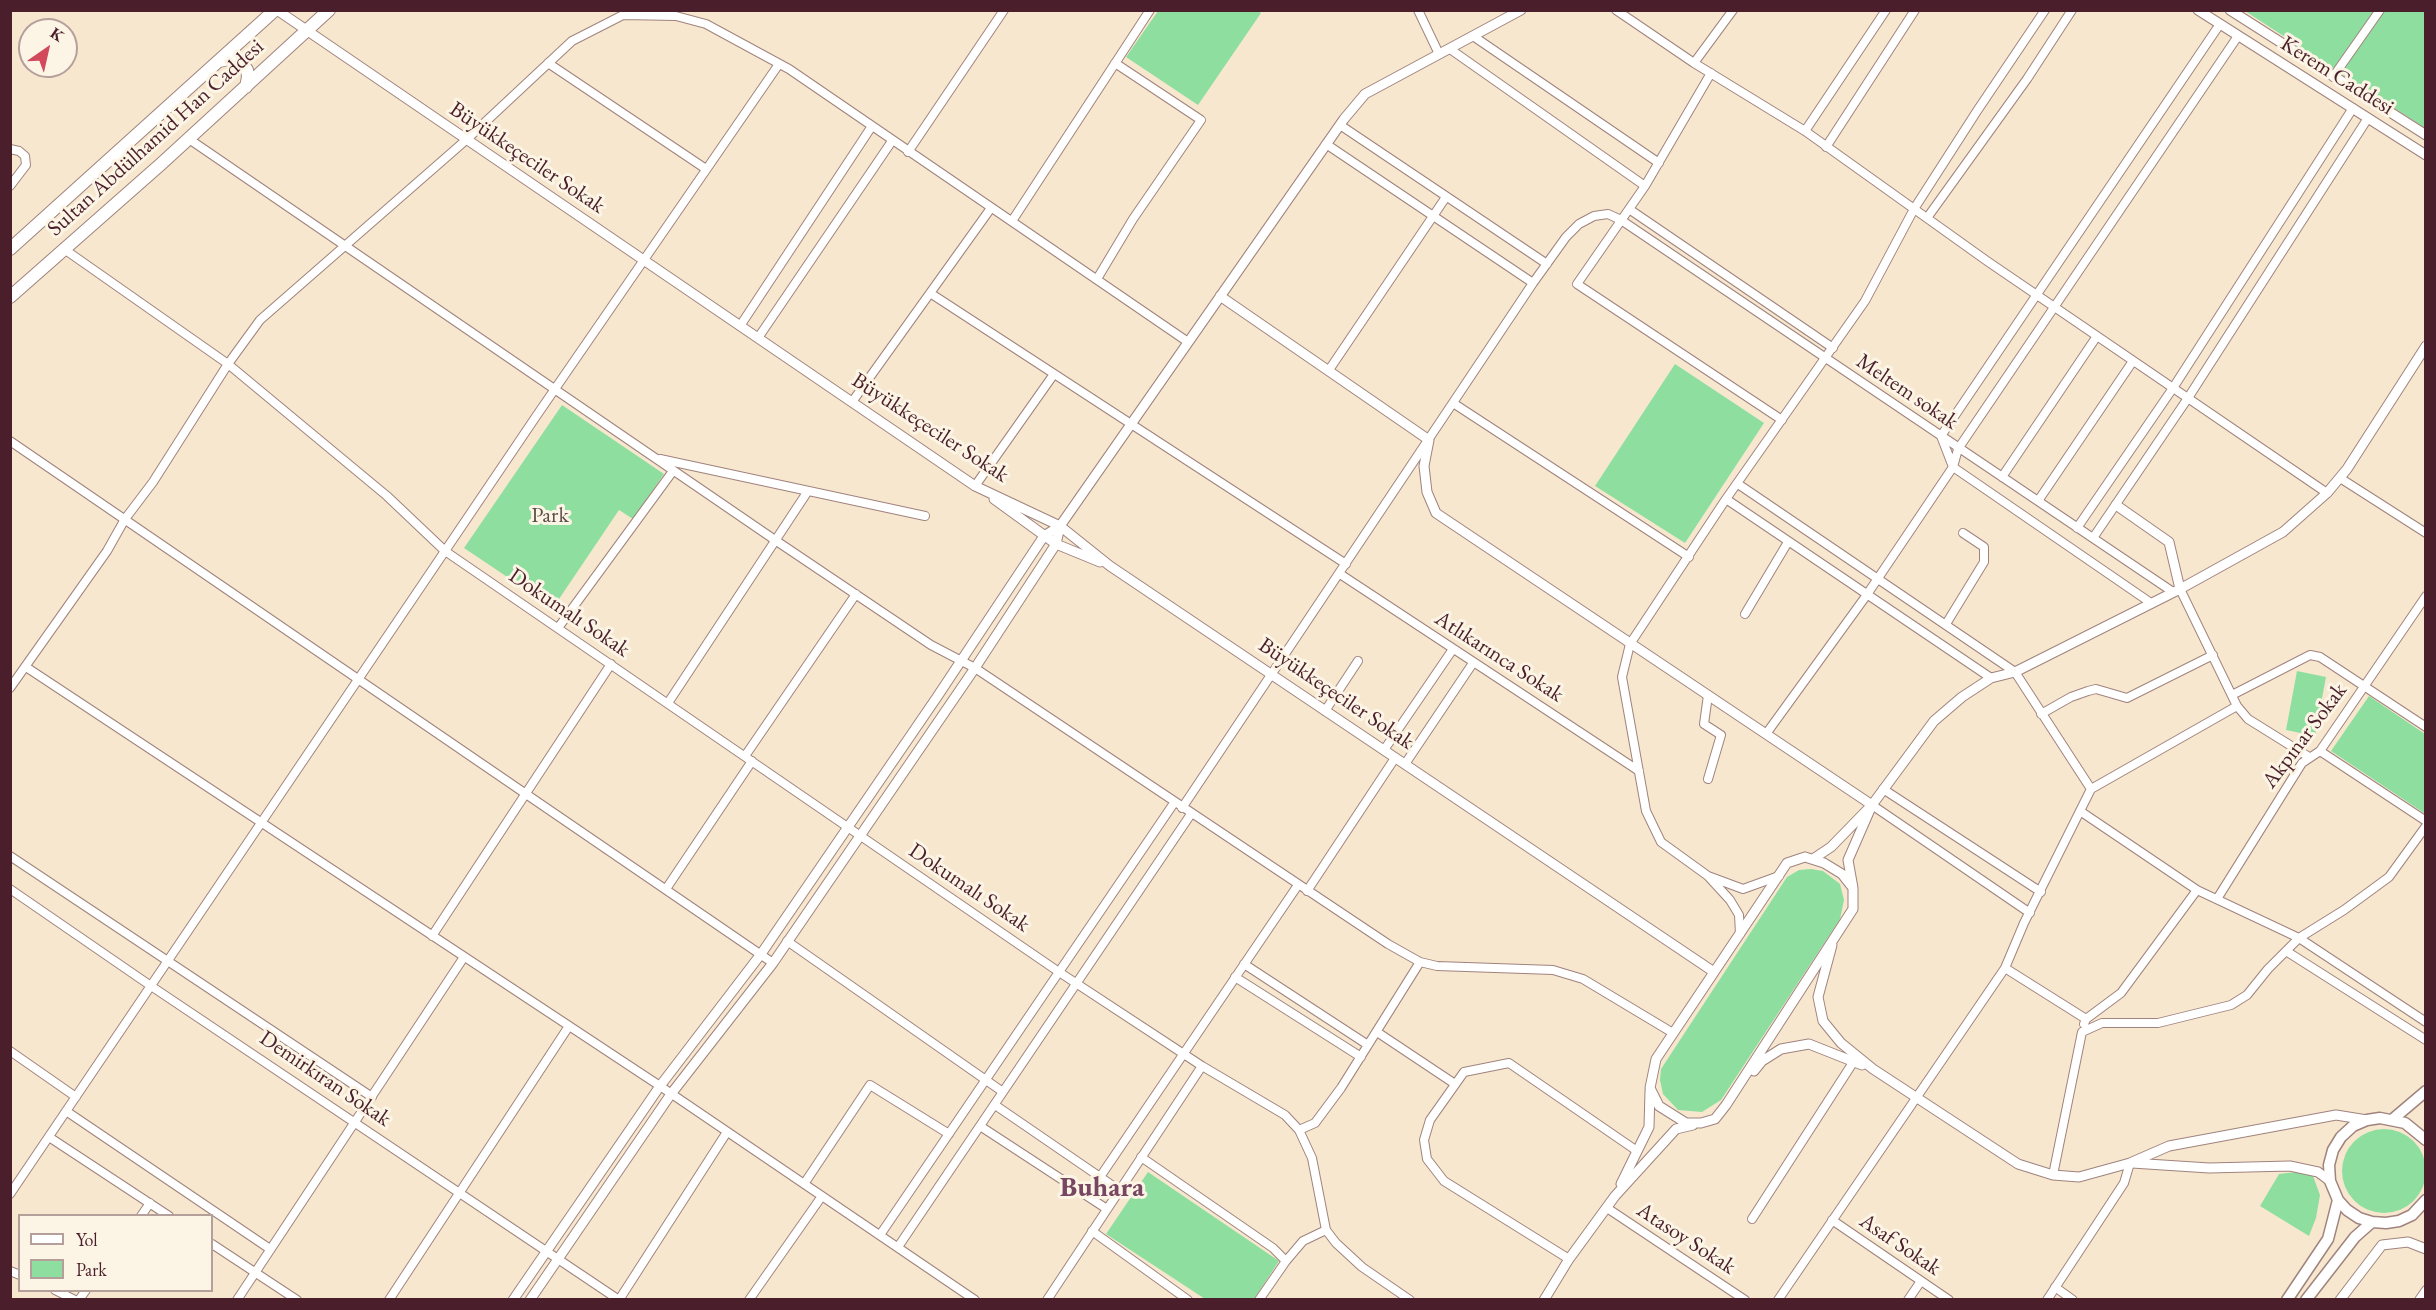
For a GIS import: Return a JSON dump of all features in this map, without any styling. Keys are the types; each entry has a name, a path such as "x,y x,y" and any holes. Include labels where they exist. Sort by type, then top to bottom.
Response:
{"main road":[{"name":"Sultan Abdülhamid Han Caddesi","path":"10,249 276,10"},
{"name":"Sultan Abdülhamid Han Caddesi","path":"10,297 189,139 329,10"},
{"path":"219,61 234,58 241,62 247,70 246,87"},
{"path":"2393,1119 2426,1091"},
{"path":"2425,1140 2411,1127 2393,1119 2367,1120 2353,1126 2333,1150 2330,1180 2338,1200 2353,1214 2372,1222 2399,1221 2412,1215 2426,1200"},
{"path":"2287,1299 2328,1239 2338,1200"},
{"path":"2412,1215 2426,1217"},
{"path":"2306,1299 2355,1237 2372,1222"}],"street":[{"name":"Büyükkeçeciler Sokak","path":"276,10 975,486 1060,526 1110,566 1714,972"},
{"path":"908,152 1004,10"},
{"path":"1012,222 1150,10"},
{"path":"1418,10 1439,54"},
{"path":"530,1299 671,1094 773,963 975,668 1056,544 1060,526 1340,125 1365,94 1521,10"},
{"path":"1616,10 1711,74 1805,131 2036,295 2327,493"},
{"path":"1694,63 1733,10"},
{"path":"1805,131 1886,10"},
{"path":"1826,147 1915,10"},
{"path":"1740,933 1739,915 1730,900 1708,876 1661,842 1646,811 1622,677 1630,644 1726,499 1865,301 1914,209 2045,10"},
{"path":"1926,218 2027,79 2072,10"},
{"name":"Kerem Caddesi","path":"2198,10 2426,155"},
{"name":"Kerem Caddesi","path":"2230,10 2426,135"},
{"path":"2333,77 2380,10"},
{"path":"10,688 153,482 228,364 260,320 343,245 466,140 572,41 623,15 676,16 706,24 779,64 1188,342"},
{"path":"1953,467 1941,436 2220,24"},
{"path":"1473,36 1659,163"},
{"path":"1766,734 1866,596 1953,467 1958,449 2238,36"},
{"path":"1450,49 1645,186"},
{"path":"548,63 706,169"},
{"path":"1097,279 1133,219 1202,120 1115,63"},
{"path":"10,1194 555,389 779,64"},
{"path":"1711,74 1645,186 1577,284 1782,420"},
{"path":"2077,528 2173,388 2353,108"},
{"path":"2093,538 2188,398 2368,118"},
{"path":"1340,125 1547,264"},
{"path":"740,326 872,126"},
{"path":"189,139 855,594 931,645 975,668 1388,944 1420,962 1437,966 1552,970 1583,979 1673,1033"},
{"path":"758,338 892,141"},
{"path":"1326,144 1533,283"},
{"path":"10,149 19,151 25,156 26,165 10,186"},
{"path":"1329,370 1446,197"},
{"path":"852,402 991,208"},
{"name":"Meltem sokak","path":"1629,209 1833,348"},
{"path":"1182,808 1566,237 1579,224 1594,216 1608,214 1621,220"},
{"name":"Meltem sokak","path":"1621,220 1958,449 2077,528 2177,590"},
{"name":"Dokumalı Sokak","path":"64,249 228,364 387,496 445,551 1059,972 1202,1066 1285,1115 1299,1130 1311,1158 1326,1230"},
{"path":"930,293 1346,564"},
{"path":"1220,296 1429,440"},
{"path":"2002,477 2097,336"},
{"path":"1813,859 1831,847 1872,805 1934,721 1962,697 1991,678 2015,672 2177,590 2283,532 2327,493 2340,477 2425,348"},
{"path":"2038,501 2133,361"},
{"path":"1054,374 975,486 1056,544 1110,566"},
{"path":"1453,403 1689,557"},
{"path":"1429,440 1424,466 1427,492 1436,513 2030,913"},
{"path":"10,441 773,963"},
{"path":"656,458 925,516"},
{"name":"Meltem sokak","path":"1953,467 2151,603"},
{"path":"558,628 673,471"},
{"path":"2340,477 2426,533"},
{"path":"1738,483 2015,672 2091,789"},
{"path":"668,704 808,491"},
{"path":"1726,499 1866,596 1991,678"},
{"path":"2116,505 2169,542 2177,590 2213,655 2237,706 2248,719 2309,757"},
{"path":"513,1299 660,1086 761,954 1044,536 1060,526"},
{"path":"1946,624 1984,562 1984,547 1964,532"},
{"path":"1745,614 1788,542"},
{"name":"Atlıkarınca Sokak","path":"1340,574 1639,771"},
{"path":"666,889 855,594"},
{"name":"Akpınar Sokak","path":"2217,899 2302,763 2320,751 2426,596"},
{"path":"1384,750 1453,649"},
{"path":"2041,714 2072,697 2096,689 2127,698 2213,655"},
{"path":"2232,695 2310,655 2320,657 2426,727"},
{"path":"1325,711 1358,661"},
{"path":"1406,764 1473,663"},
{"path":"432,936 611,664"},
{"path":"26,667 660,1086 973,1299"},
{"path":"1708,695 1704,724 1720,735 1708,779"},
{"path":"1778,1299 2005,968 2091,789 2237,706"},
{"path":"2320,751 2426,821"},
{"path":"1307,891 1395,758"},
{"path":"1883,789 2041,892"},
{"path":"880,1235 1174,803"},
{"path":"1735,1092 1852,909 1853,888 1848,860 1872,805"},
{"path":"2080,812 2197,890 2299,938 2426,1022"},
{"path":"898,1247 1191,814"},
{"path":"2082,1032 2102,1023 2158,1023 2231,1005 2247,995 2299,938 2344,910 2389,877 2426,826"},
{"path":"10,856 372,1097"},
{"path":"1544,1299 1569,1259 1615,1196 1650,1127 1650,1089 1656,1059 1787,863 1804,857 1824,863 1842,874 1853,888"},
{"path":"1708,876 1743,889 1779,876"},
{"path":"1100,1177 1298,885"},
{"name":"Demirkıran Sokak","path":"10,889 619,1299"},
{"path":"2053,1175 2086,1019 2121,993 2197,890"},
{"path":"1834,938 1818,997 1823,1021 1841,1043 1873,1069 2018,1164 2053,1175 2079,1177 2130,1163 2169,1146 2336,1115 2367,1120"},
{"path":"787,941 1003,1092"},
{"path":"2286,951 2426,1040"},
{"path":"237,1299 464,957"},
{"path":"1299,1130 1315,1124 1341,1088 1420,962"},
{"path":"1244,964 1368,1045"},
{"path":"2005,968 2086,1019"},
{"path":"1235,977 1361,1057"},
{"path":"389,1299 569,1026"},
{"path":"1377,1032 1455,1084"},
{"path":"1615,1196 1676,1129 1714,1119 1762,1061 1781,1049 1809,1044 1873,1069"},
{"path":"10,1051 76,1097"},
{"path":"1752,1219 1854,1061"},
{"path":"1569,1259 1444,1181 1427,1159 1424,1140 1430,1120 1464,1072 1509,1063 1637,1151"},
{"path":"1047,1299 1202,1066"},
{"path":"804,1184 870,1085 949,1134"},
{"path":"1650,1089 1659,1106 1672,1115 1686,1123 1701,1123"},
{"path":"995,1105 1119,1190"},
{"path":"66,1111 270,1249"},
{"path":"980,1126 1107,1209"},
{"path":"619,1299 727,1132"},
{"path":"49,1137 167,1214"},
{"path":"1141,1157 1273,1248 1286,1261"},
{"path":"2130,1163 2209,1168 2290,1166 2318,1172 2330,1180"},
{"path":"2047,1299 2124,1183 2130,1163"},
{"path":"749,1299 822,1196"},
{"path":"142,1214 150,1203"},
{"name":"Atasoy Sokak","path":"1607,1208 1745,1299"},
{"name":"Asaf Sokak","path":"1832,1220 1949,1299"},
{"path":"1259,1299 1303,1241 1326,1230 1336,1243 1362,1267 1410,1299"},
{"path":"1092,1231 1188,1299"},
{"path":"2340,1299 2382,1245 2408,1242 2426,1249"},
{"path":"213,1245 297,1299"},
{"path":"1908,1299 1921,1281"},
{"path":"2055,1287 2073,1299"},
{"path":"2419,1299 2426,1290"},
{"path":"60,1292 77,1299"}],"green space":[{"path":"1256,10 1261,13 1198,105 1126,57 1158,11"},
{"path":"2245,11 2425,11 2425,128"},
{"path":"1675,364 1764,423 1685,543 1595,486"},
{"name":"Park","path":"562,405 664,474 633,519 619,510 559,599 561,613 464,548"},
{"path":"2297,671 2326,677 2315,736 2286,730"},
{"path":"2369,696 2425,734 2424,813 2331,751"},
{"path":"1799,870 1823,871 1840,884 1844,900 1840,919 1721,1100 1702,1112 1678,1110 1663,1094 1660,1080 1661,1069 1787,877"},
{"path":"2384,1129 2400,1132 2414,1141 2423,1155 2426,1171 2423,1187 2414,1201 2400,1210 2384,1213 2368,1210 2354,1201 2345,1187 2342,1171 2345,1155 2354,1141 2368,1132"},
{"path":"1148,1172 1279,1261 1254,1299 1205,1299 1106,1234"},
{"path":"2296,1172 2313,1176 2320,1195 2316,1218 2309,1236 2260,1206 2279,1174"}],"district":[{"name":"Buhara","path":"1102,1188"}]}
